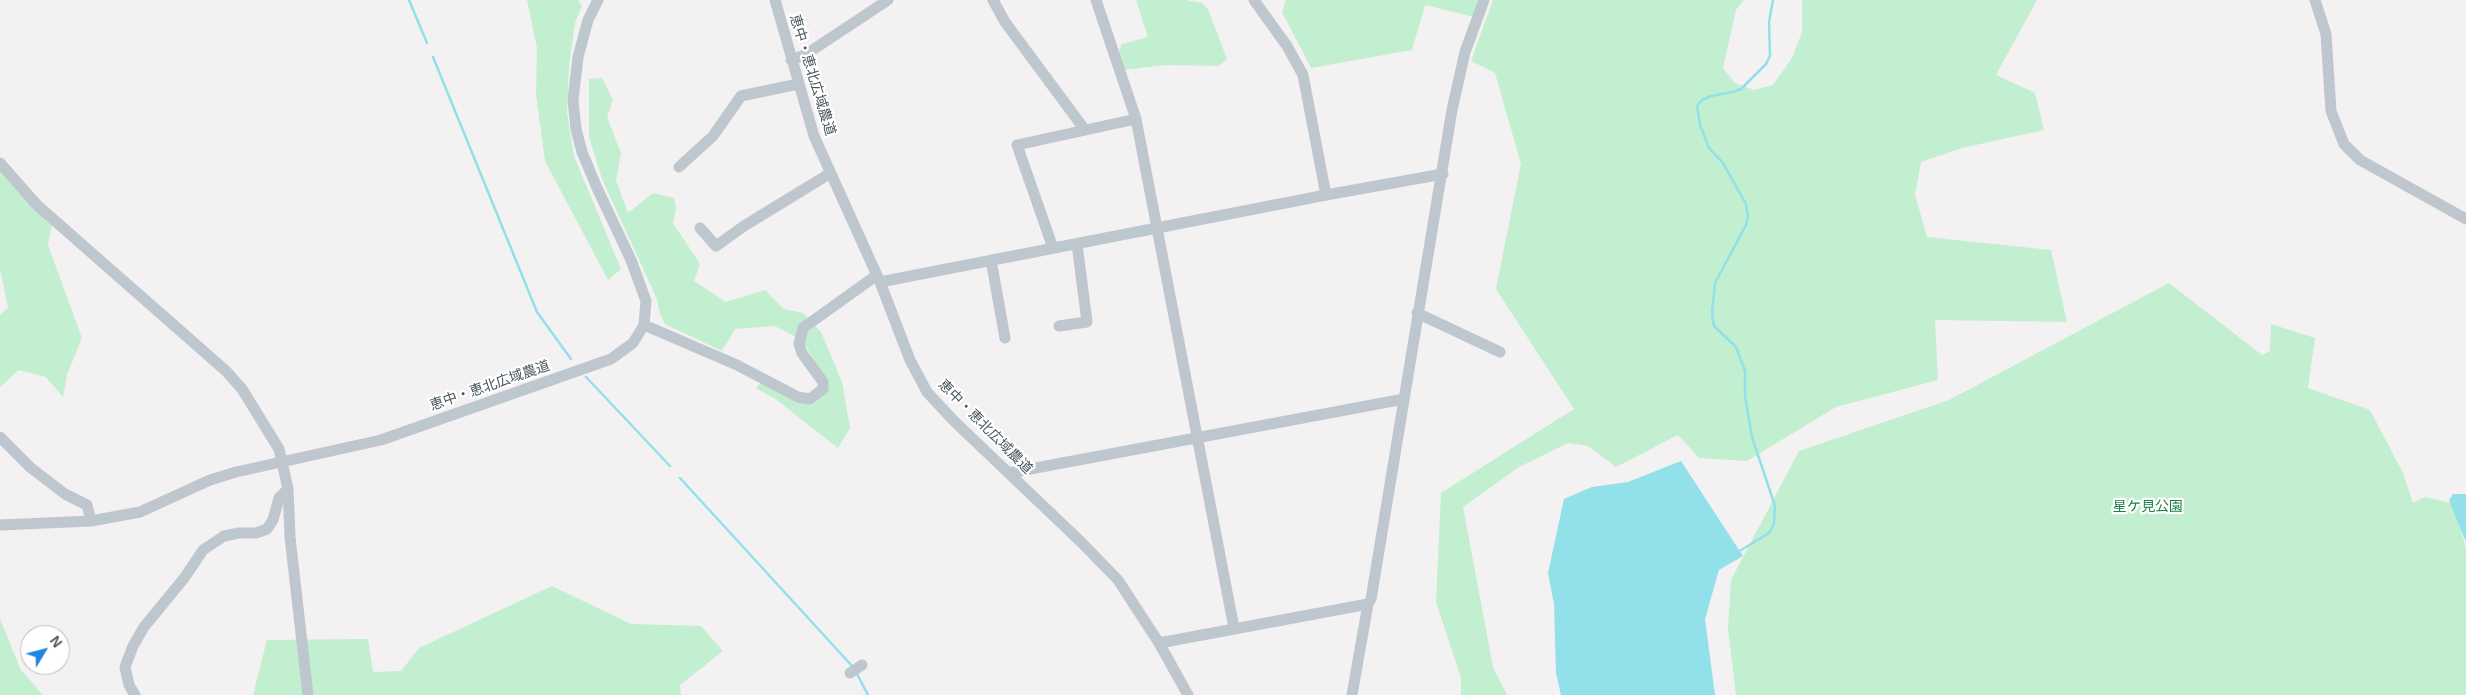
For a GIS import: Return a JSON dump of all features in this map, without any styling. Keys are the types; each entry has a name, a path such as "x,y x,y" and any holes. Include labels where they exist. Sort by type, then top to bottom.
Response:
{"street":[{"name":"恵中・恵北広域農道","path":"0,525 91,521 140,512 210,480 261,466 284,463 381,440 611,359 633,343 644,324 646,301 642,286 597,188 576,129 573,100 578,58 588,20 598,0"},
{"name":"恵中・恵北広域農道","path":"775,0 790,60 814,136 829,174 878,279 910,360 927,392 949,416 1081,542 1118,580 1159,643 1188,695"},
{"path":"790,60 805,55 888,0"},
{"path":"993,0 1005,22 1085,130"},
{"path":"1096,0 1136,119 1156,230 1161,242 1196,439 1234,628"},
{"path":"1254,0 1288,46 1303,75 1326,195"},
{"path":"1352,695 1368,604 1371,599 1417,313 1443,174 1452,110 1465,52 1484,0"},
{"path":"2315,0 2326,34 2331,111 2344,144 2360,160 2466,219"},
{"path":"679,167 713,136 741,96 798,84"},
{"path":"1054,248 1017,145 1136,119"},
{"path":"0,163 37,205 226,371 242,389 279,450 284,463 288,489 290,537 308,695"},
{"path":"700,228 716,246 744,226 829,174"},
{"path":"644,324 737,364 798,397 810,398 823,389 823,382 802,353 799,344 803,328 878,279 1156,230 1326,195 1443,174"},
{"path":"1058,326 1087,322 1077,244"},
{"path":"991,260 1005,338"},
{"path":"1417,313 1500,352"},
{"path":"1009,473 1404,399"},
{"path":"0,436 31,468 65,494 88,506 91,521"},
{"path":"135,695 129,685 125,667 133,646 144,628 185,577 203,550 224,536 239,533 256,533 267,529 273,520 279,498 288,489"},
{"path":"1159,643 1368,604"},
{"path":"850,673 861,666"}],"green space":[{"path":"527,0 578,0 582,6 575,23 569,67 567,112 574,156 621,269 608,280 545,161 536,94 537,48"},
{"path":"1136,0 1186,0 1202,3 1208,9 1227,59 1219,66 1165,65 1124,70 1119,50 1122,44 1148,37"},
{"path":"1286,0 1480,0 1474,17 1425,5 1412,50 1311,68 1282,12"},
{"path":"1493,0 1744,0 1736,10 1723,68 1735,83 1754,90 1773,85 1792,58 1802,32 1802,0 2037,0 1996,75 2035,93 2044,130 1962,148 1921,162 1915,195 1927,237 2051,250 2067,322 1935,320 1938,380 1836,407 1747,461 1699,458 1678,435 1616,467 1588,446 1568,443 1519,467 1463,507 1493,667 1507,695 1461,695 1461,678 1436,602 1441,493 1574,409 1496,289 1521,164 1495,73 1471,61"},
{"path":"602,78 613,100 607,117 621,153 616,180 628,213 653,193 674,198 676,208 673,223 700,264 694,281 726,302 765,290 784,309 803,313 821,332 842,382 850,428 838,448 774,398 756,388 762,381 806,404 823,396 826,382 806,346 791,334 775,326 735,329 722,351 665,324 660,314 657,299 602,179 589,137 589,79"},
{"path":"0,169 52,225 48,245 82,338 67,375 63,397 46,377 19,370 0,387 0,315 8,308 0,269"},
{"name":"星ケ見公園","path":"2169,283 2262,355 2270,351 2271,324 2315,338 2308,388 2370,410 2403,473 2413,503 2425,497 2455,504 2466,549 2466,695 1736,695 1728,628 1731,580 1799,451 1949,400"},
{"path":"552,586 631,624 701,626 723,651 680,685 681,695 253,695 267,640 368,639 373,672 401,671 419,648"},
{"path":"0,619 20,668 20,675 25,675 43,695 0,695"}],"water":[{"path":"1681,461 1743,556 1719,570 1705,619 1715,695 1561,695 1556,673 1554,604 1548,573 1564,499 1592,487 1628,482"},
{"path":"2453,494 2466,494 2466,542 2449,500"}],"waterway":[{"path":"409,0 427,43"},
{"path":"1738,552 1769,533 1774,524 1775,506 1752,437 1745,396 1745,371 1736,347 1714,326 1712,315 1715,283 1746,225 1748,217 1746,204 1723,163 1709,148 1700,125 1697,106 1702,100 1711,96 1741,89 1766,64 1770,56 1769,22 1773,0"},
{"path":"433,57 537,312 571,359"},
{"path":"586,377 670,466"},
{"path":"680,478 853,667"},
{"path":"856,672 868,695"}]}
